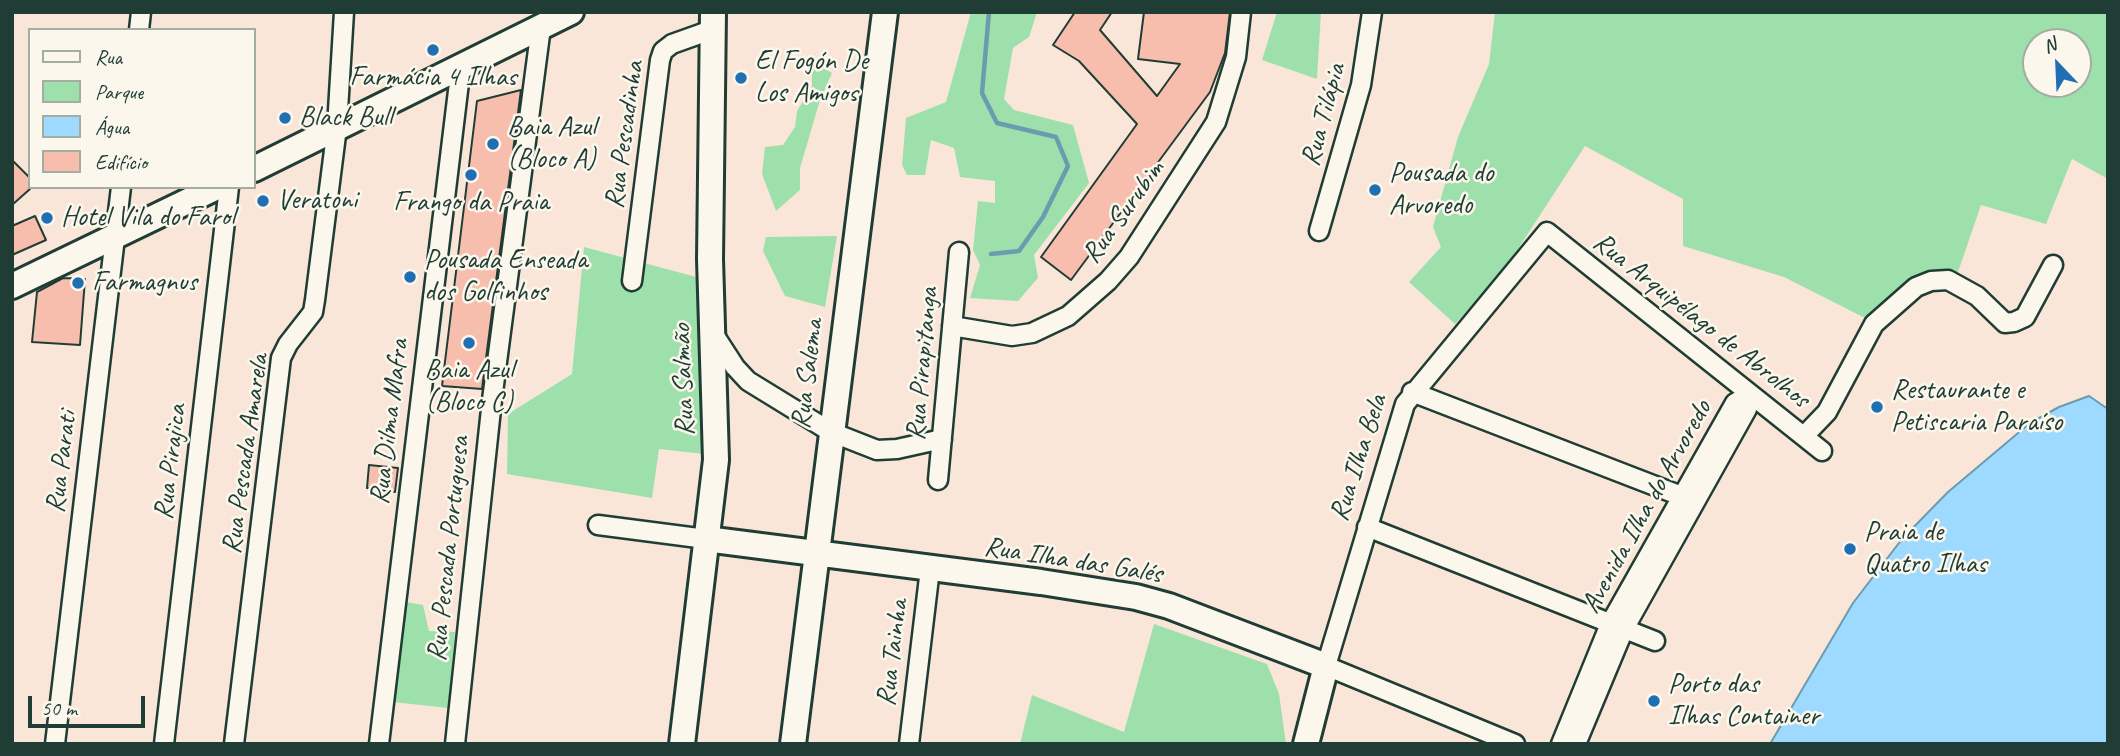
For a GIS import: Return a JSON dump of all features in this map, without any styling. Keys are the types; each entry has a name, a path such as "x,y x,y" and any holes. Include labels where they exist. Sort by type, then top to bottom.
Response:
{"main road":[{"path":"256,168 571,12"},
{"name":"Rua Salema","path":"793,744 885,12"},
{"name":"Rua Salmão","path":"682,744 716,460 710,259 713,20"},
{"path":"12,286 213,189"},
{"name":"Rua Ilha das Galés","path":"706,539 1136,597 1169,606 1326,666"},
{"name":"Rua Ilha Bela","path":"1306,744 1326,666"}],"street":[{"name":"Rua Pescada Amarela","path":"234,744 281,358 288,344 313,312 337,127 345,12"},
{"name":"Rua Surubim","path":"953,326 1012,336 1032,333 1068,316 1108,281 1136,247 1216,122 1236,57 1241,12"},
{"name":"Rua Tilápia","path":"1319,231 1361,85 1368,54 1372,12"},
{"name":"Rua Pescadinha","path":"632,281 660,60 663,51 672,44 713,20"},
{"name":"Rua Pescada Portuguesa","path":"455,744 492,400 541,27"},
{"name":"Rua Dilma Mafra","path":"379,744 461,66"},
{"name":"Rua Parati","path":"55,744 121,189"},
{"name":"Rua Pirajica","path":"164,744 229,189"},
{"name":"Rua Ilha Bela","path":"1326,666 1398,418 1412,392 1548,232"},
{"name":"Rua Arquipélago de Abrolhos","path":"1548,232 1822,451"},
{"name":"Rua Pirapitanga","path":"939,480 959,252"},
{"path":"1804,436 1827,412 1874,324 1916,287 1931,281 1948,280 1977,296 2005,323 2014,323 2025,317 2053,265"},
{"path":"712,332 735,368 748,381 831,432 877,450 897,449 942,439"},
{"path":"1412,392 1688,499"},
{"name":"Avenida Ilha do Arvoredo","path":"1561,744 1617,626 1688,499 1747,409 1750,394"},
{"name":"Rua Ilha das Galés","path":"598,525 706,539"},
{"path":"1367,527 1655,641"},
{"name":"Rua Tainha","path":"909,744 930,569"},
{"name":"Avenida Ilha do Arvoredo","path":"1576,744 1617,626"},
{"name":"Rua Ilha das Galés","path":"1326,666 1514,744"}],"green space":[{"path":"971,12 1037,12 1029,37 1013,48 1004,99 1014,110 1073,125 1089,183 1034,255 1038,278 1018,301 970,298 980,265 973,250 978,201 995,203 995,181 960,177 954,148 931,140 925,175 907,175 902,165 906,118 946,102"},
{"path":"1277,12 1321,12 1317,79 1262,60"},
{"path":"1495,12 2108,12 2108,179 2072,159 2046,224 1981,205 1957,275 1936,275 1869,320 1784,277 1683,246 1683,199 1585,146 1501,275 1455,324 1409,282 1441,247 1433,227 1458,137 1489,64"},
{"path":"812,61 832,73 820,100 800,168 800,190 776,211 762,174 765,147 783,145 795,127 797,111 812,86"},
{"path":"837,236 825,307 785,296 763,251 766,237"},
{"path":"584,247 700,278 704,454 659,449 652,498 507,474 508,414 572,374"},
{"path":"406,602 423,605 429,631 455,632 448,708 393,702"},
{"path":"1154,624 1267,664 1279,694 1286,744 1020,744 1032,695 1124,732"}],"water":[{"path":"2089,396 2108,409 2108,744 1770,744 1853,603 1902,539 1948,492 2030,423 2059,407"}],"building":[{"path":"1075,12 1112,12 1100,30 1157,96 1180,64 1138,59 1144,12 1230,12 1225,53 1210,92 1071,280 1041,257 1137,124 1079,61 1053,45"},
{"path":"521,90 482,389 442,386 477,101"},
{"path":"12,160 28,176 30,189 12,205"},
{"path":"35,216 46,240 12,255 12,226"},
{"path":"63,278 85,279 80,345 32,342 37,292"},
{"path":"369,465 398,468 395,492 367,488"}],"waterway":[{"path":"989,12 982,93 997,123 1056,137 1068,166 1043,217 1019,251 991,254"}],"place":[{"name":"Farmácia 4 Ilhas","path":"433,50"},
{"name":"El Fogón De Los Amigos","path":"741,78"},
{"name":"Black Bull","path":"285,118"},
{"name":"Baia Azul (Bloco A)","path":"493,144"},
{"name":"Frango da Praia","path":"471,175"},
{"name":"Pousada do Arvoredo","path":"1375,190"},
{"name":"Veratoni","path":"263,201"},
{"name":"Hotel Vila do Farol","path":"47,218"},
{"name":"Pousada Enseada dos Golfinhos","path":"410,277"},
{"name":"Farmagnus","path":"78,283"},
{"name":"Baia Azul (Bloco C)","path":"469,343"},
{"name":"Restaurante e Petiscaria Paraíso","path":"1877,407"},
{"name":"Praia de Quatro Ilhas","path":"1850,549"},
{"name":"Porto das Ilhas Container","path":"1654,701"}]}
